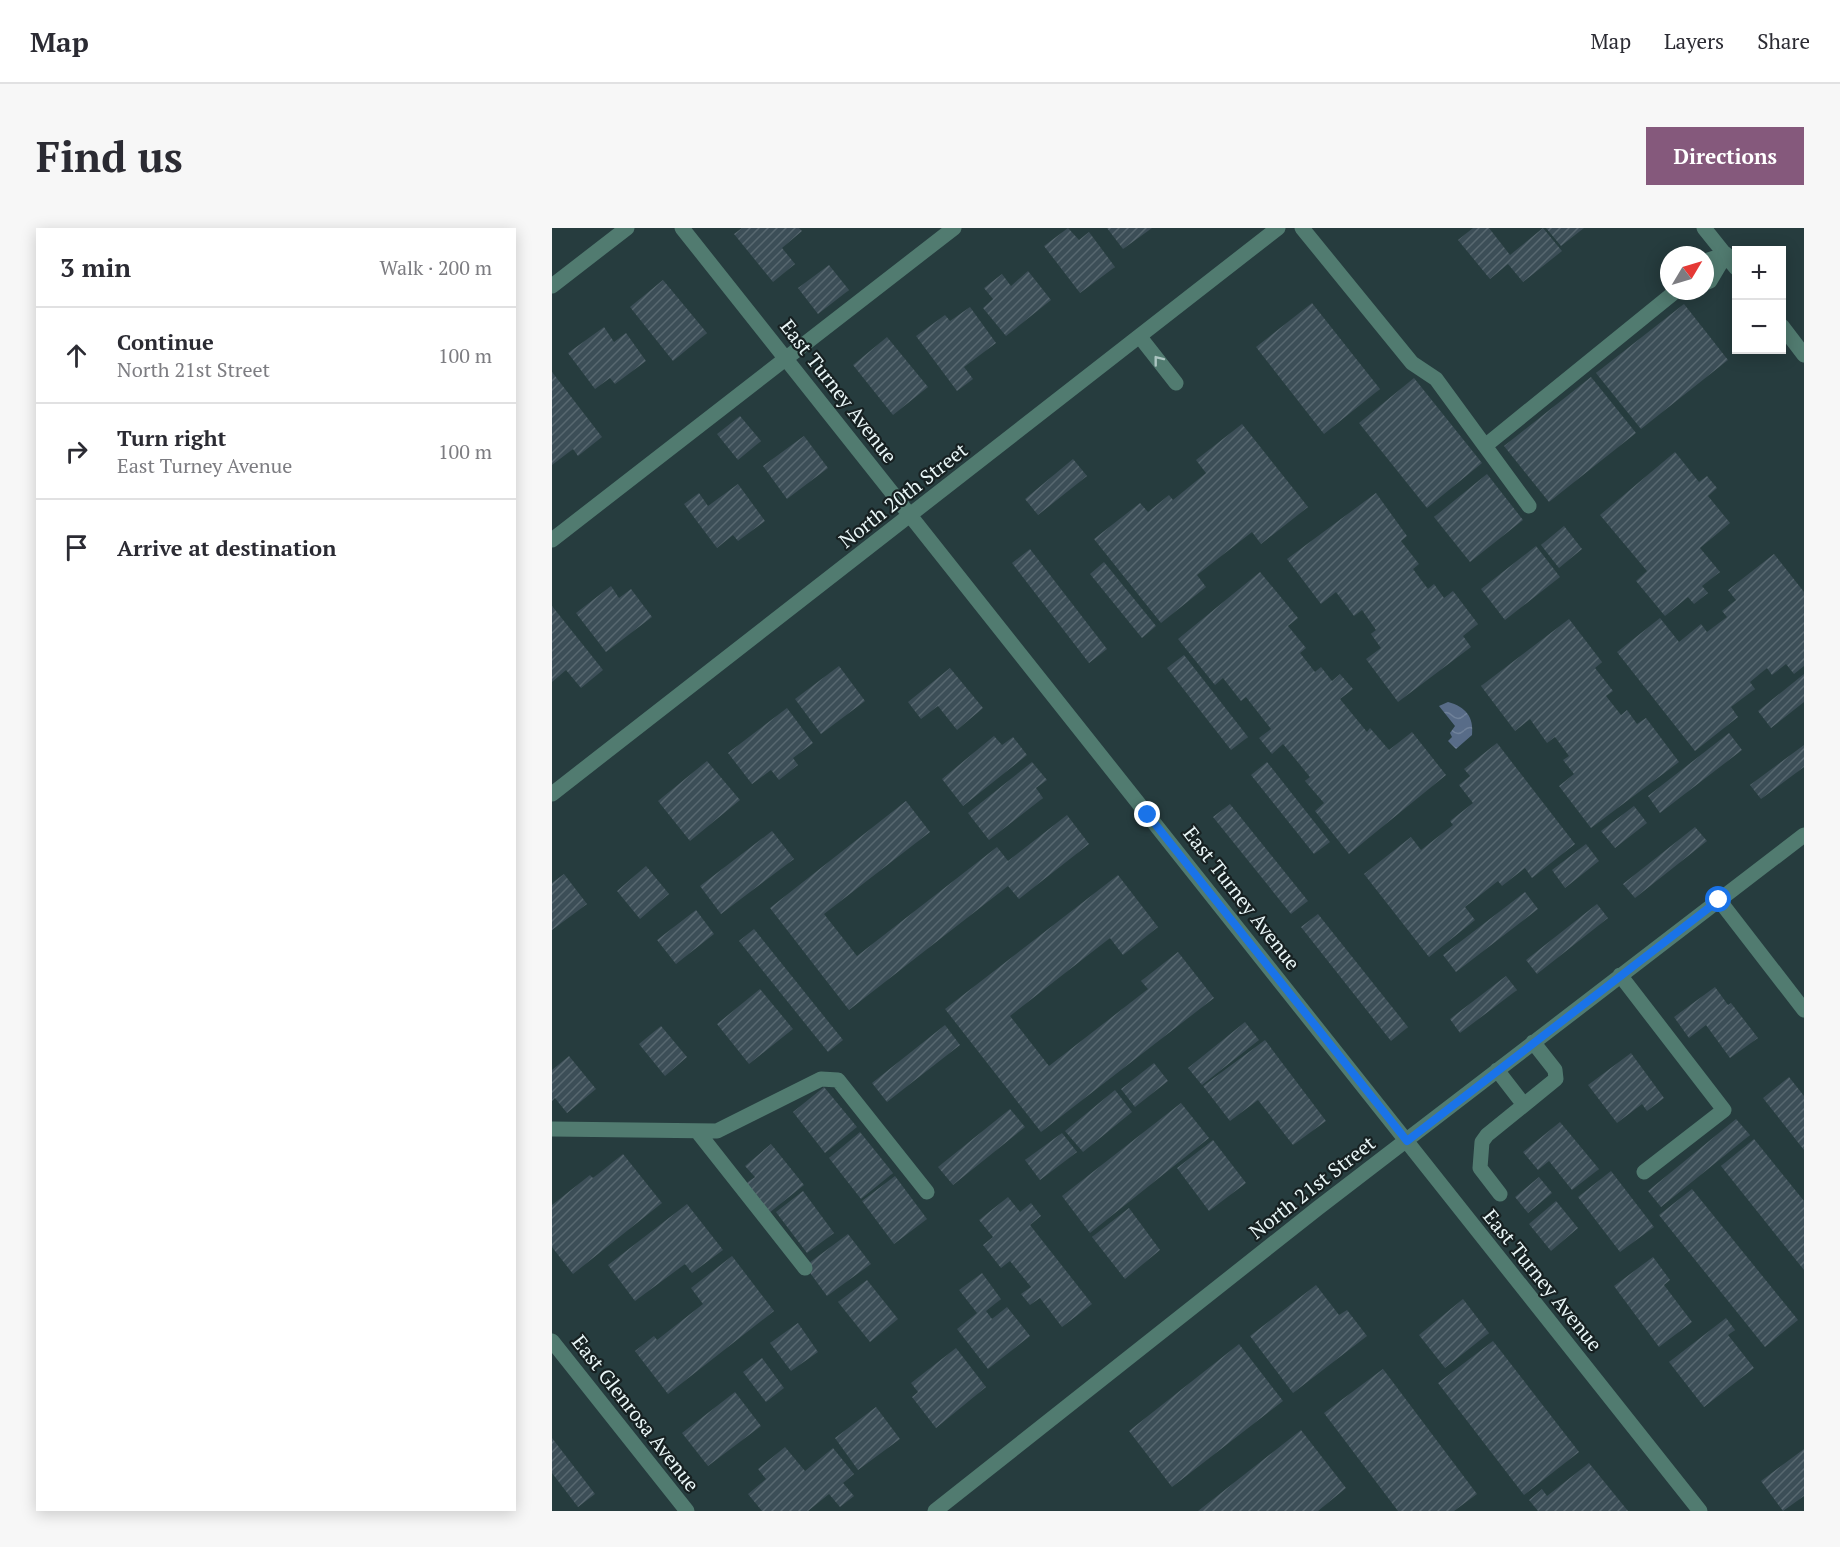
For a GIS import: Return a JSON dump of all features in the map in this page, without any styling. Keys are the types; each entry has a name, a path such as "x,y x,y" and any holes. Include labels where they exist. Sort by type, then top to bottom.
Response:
{"street":[{"path":"552,286 627,228"},
{"name":"East Turney Avenue","path":"682,228 1700,1511"},
{"path":"552,540 954,228"},
{"name":"North 20th Street","path":"552,794 1278,228"},
{"path":"1302,228 1412,363 1436,379 1529,506"},
{"path":"1704,228 1732,262"},
{"path":"1714,258 1726,254"},
{"path":"1714,274 1726,254"},
{"path":"1485,446 1667,300"},
{"path":"1786,331 1804,355"},
{"path":"1140,337 1176,383"},
{"name":"North 21st Street","path":"935,1511 1497,1070 1804,835"},
{"path":"1719,900 1804,1010"},
{"path":"1620,975 1724,1110 1644,1172"},
{"path":"1500,1194 1480,1168 1482,1142 1556,1079 1556,1070 1533,1042"},
{"path":"1497,1070 1524,1105"},
{"path":"552,1129 717,1131 821,1079 838,1080 927,1192"},
{"path":"697,1131 805,1268"},
{"name":"East Glenrosa Avenue","path":"552,1341 687,1511"}],"water":[{"path":"1448,702 1464,710 1472,723 1472,735 1456,749 1448,741 1452,737 1450,733 1455,726 1439,706"}],"building":[{"path":"742,228 799,228 802,231 782,248 795,264 773,282 734,234"},
{"path":"1068,228 1079,240 1089,232 1115,267 1080,293 1044,246"},
{"path":"1107,228 1152,228 1123,249"},
{"path":"1473,228 1489,228 1510,255 1543,228 1562,251 1523,282 1508,264 1490,279 1458,240"},
{"path":"1546,228 1584,228 1561,246"},
{"path":"829,265 849,290 818,314 798,288"},
{"path":"1028,271 1051,300 1006,336 983,308 993,299 984,288 1002,274 1011,286"},
{"path":"663,280 707,333 673,361 630,307"},
{"path":"1312,303 1380,389 1324,434 1256,347"},
{"path":"1684,304 1728,360 1641,429 1596,373"},
{"path":"970,307 996,343 964,367 973,379 957,391 916,336 945,315 950,321"},
{"path":"604,327 614,342 626,333 646,361 615,384 610,378 595,389 568,353"},
{"path":"887,337 928,387 893,415 853,365"},
{"path":"552,372 602,437 578,456 573,449 552,465"},
{"path":"1591,377 1636,433 1549,502 1504,446"},
{"path":"1414,378 1482,463 1427,508 1359,423"},
{"path":"740,416 761,441 738,460 717,434"},
{"path":"1242,424 1308,507 1261,544 1252,532 1197,575 1206,587 1161,623 1094,539 1140,503 1148,512 1169,495 1173,500 1206,473 1196,460"},
{"path":"804,436 828,468 787,499 763,466"},
{"path":"1675,452 1699,482 1707,476 1717,488 1708,496 1730,523 1700,548 1720,572 1702,586 1708,593 1694,604 1688,597 1665,616 1636,581 1647,571 1600,515"},
{"path":"1073,459 1087,476 1038,515 1025,499"},
{"path":"1487,474 1523,520 1470,562 1434,517"},
{"path":"738,484 765,521 738,541 733,535 717,548 684,504 699,493 708,506"},
{"path":"1376,493 1407,536 1401,541 1419,564 1413,569 1428,589 1434,584 1444,598 1453,591 1478,624 1463,636 1471,647 1398,702 1366,659 1381,648 1371,634 1376,630 1362,610 1354,616 1336,592 1321,604 1287,559"},
{"path":"1564,526 1582,549 1559,568 1541,545"},
{"path":"1536,546 1560,577 1505,620 1481,589"},
{"path":"1030,549 1107,649 1089,663 1012,563"},
{"path":"1774,554 1804,592 1804,666 1794,674 1786,664 1772,675 1767,668 1750,682 1755,689 1731,707 1738,717 1695,751 1617,652 1660,618 1679,642 1701,624 1707,632 1727,617 1722,611 1736,600 1728,590"},
{"path":"1104,562 1156,626 1142,638 1090,574"},
{"path":"1260,572 1298,618 1288,626 1306,648 1300,653 1315,672 1321,667 1332,681 1340,674 1353,689 1340,699 1367,732 1370,728 1389,750 1412,732 1446,775 1349,854 1315,811 1324,803 1305,781 1310,777 1283,744 1272,754 1259,738 1271,729 1246,697 1241,701 1223,678 1215,685 1178,639"},
{"path":"611,586 619,598 631,589 652,617 606,652 576,613"},
{"path":"552,606 603,670 581,688 566,670 552,682"},
{"path":"1569,619 1602,662 1595,668 1613,691 1606,696 1621,715 1627,710 1637,724 1646,718 1679,762 1591,828 1559,786 1574,774 1563,760 1569,756 1555,737 1547,743 1530,719 1515,731 1481,686"},
{"path":"1184,655 1248,737 1231,750 1167,668"},
{"path":"839,666 865,701 821,734 795,699"},
{"path":"950,668 983,708 957,730 938,706 921,719 908,702"},
{"path":"1804,674 1804,702 1771,728 1758,711"},
{"path":"787,708 813,743 793,758 798,765 779,780 771,770 752,784 728,753"},
{"path":"1729,733 1742,750 1660,813 1648,796"},
{"path":"994,736 1002,745 1013,737 1027,755 963,806 942,779"},
{"path":"1497,743 1575,844 1532,878 1525,868 1502,886 1498,881 1465,907 1475,920 1429,957 1364,874 1411,837 1421,850 1453,825 1450,821 1473,803 1459,785 1470,776 1464,769"},
{"path":"1804,745 1804,767 1761,799 1750,785"},
{"path":"707,761 740,800 690,841 658,801"},
{"path":"1032,762 1047,780 1036,788 1043,798 989,840 968,813"},
{"path":"1267,762 1330,842 1314,854 1251,775"},
{"path":"906,801 930,832 824,914 857,956 997,847 1008,861 1067,815 1089,844 1019,899 1008,886 849,1010 770,908"},
{"path":"1230,804 1308,901 1291,914 1213,817"},
{"path":"1634,806 1647,823 1615,848 1601,831"},
{"path":"1695,827 1707,841 1635,898 1623,884"},
{"path":"772,831 794,859 721,914 700,886"},
{"path":"1586,844 1599,861 1565,888 1552,870"},
{"path":"646,866 669,894 640,919 617,891"},
{"path":"564,874 587,904 552,930 552,883"},
{"path":"1118,875 1158,927 1123,955 1110,938 1010,1016 1049,1066 1148,989 1141,981 1178,952 1214,998 1041,1132 945,1009"},
{"path":"1525,892 1538,909 1456,972 1443,955"},
{"path":"1597,904 1608,918 1537,974 1526,960"},
{"path":"696,910 714,934 676,964 657,940"},
{"path":"1318,914 1408,1027 1391,1041 1301,927"},
{"path":"754,929 843,1040 828,1052 739,941"},
{"path":"1506,976 1517,990 1460,1033 1450,1019"},
{"path":"1715,987 1728,1005 1731,1003 1758,1038 1730,1058 1706,1025 1689,1038 1674,1017"},
{"path":"760,989 793,1029 749,1064 717,1024"},
{"path":"1245,1022 1259,1040 1202,1085 1188,1068"},
{"path":"945,1025 960,1045 887,1102 872,1083"},
{"path":"661,1026 687,1057 665,1076 639,1044"},
{"path":"1265,1040 1326,1121 1293,1145 1258,1100 1230,1121 1203,1086"},
{"path":"1631,1053 1664,1098 1647,1111 1642,1104 1617,1123 1588,1085"},
{"path":"569,1056 596,1089 567,1113 555,1098 552,1101 552,1070"},
{"path":"1154,1063 1168,1081 1135,1107 1121,1089"},
{"path":"1789,1077 1804,1096 1804,1150 1763,1098"},
{"path":"824,1087 857,1127 825,1153 793,1112"},
{"path":"1115,1090 1132,1112 1083,1152 1065,1131"},
{"path":"1181,1103 1209,1138 1090,1233 1062,1196"},
{"path":"1010,1109 1025,1127 953,1185 938,1167"},
{"path":"1736,1119 1750,1135 1661,1207 1648,1191"},
{"path":"1560,1122 1599,1169 1572,1190 1549,1161 1538,1170 1523,1152"},
{"path":"860,1132 893,1173 861,1199 829,1158"},
{"path":"1062,1133 1077,1152 1040,1180 1025,1160"},
{"path":"1754,1139 1804,1201 1804,1270 1721,1166"},
{"path":"1213,1140 1246,1183 1209,1211 1177,1168"},
{"path":"771,1144 804,1185 769,1213 745,1184 755,1177 745,1166"},
{"path":"623,1154 662,1203 573,1274 552,1247 552,1205 590,1175 593,1178"},
{"path":"1611,1171 1654,1227 1620,1252 1578,1197"},
{"path":"895,1176 927,1219 894,1244 862,1201"},
{"path":"1539,1177 1552,1193 1528,1213 1515,1197"},
{"path":"1692,1189 1798,1320 1765,1347 1659,1215"},
{"path":"803,1191 834,1233 807,1253 776,1212"},
{"path":"1008,1197 1020,1212 1031,1203 1041,1216 1030,1225 1092,1304 1062,1327 1040,1298 1030,1305 1021,1294 1031,1287 1010,1261 1001,1268 983,1245 993,1237 979,1220"},
{"path":"1556,1201 1578,1228 1551,1251 1529,1224"},
{"path":"687,1204 723,1250 692,1273 685,1264 635,1301 608,1265"},
{"path":"1129,1208 1160,1250 1125,1279 1092,1237"},
{"path":"848,1234 871,1264 827,1296 805,1266"},
{"path":"732,1256 774,1311 668,1394 635,1351 654,1336 657,1340 703,1304 691,1288"},
{"path":"1653,1257 1670,1280 1664,1285 1692,1322 1659,1347 1614,1286"},
{"path":"982,1273 1001,1299 986,1311 992,1319 1007,1307 1030,1336 988,1369 957,1329 977,1313 959,1290"},
{"path":"867,1280 898,1319 870,1342 838,1302"},
{"path":"1316,1285 1339,1315 1347,1310 1367,1336 1293,1393 1250,1336"},
{"path":"1463,1299 1489,1333 1445,1368 1419,1335"},
{"path":"1726,1318 1735,1330 1728,1335 1754,1368 1704,1407 1669,1362"},
{"path":"798,1323 818,1352 791,1371 770,1343"},
{"path":"1493,1341 1579,1452 1524,1495 1438,1383"},
{"path":"1239,1344 1283,1401 1172,1487 1129,1431"},
{"path":"956,1348 986,1387 936,1428 912,1397 918,1392 911,1383"},
{"path":"762,1358 784,1388 766,1402 743,1372"},
{"path":"1383,1369 1477,1494 1454,1511 1398,1511 1324,1413"},
{"path":"735,1392 761,1426 708,1466 682,1433"},
{"path":"876,1407 900,1439 858,1470 835,1438"},
{"path":"1301,1430 1346,1488 1318,1511 1198,1511"},
{"path":"552,1438 595,1494 578,1507 552,1473"},
{"path":"785,1447 805,1471 833,1448 854,1474 843,1483 854,1496 840,1507 829,1494 808,1511 762,1511 748,1494 766,1479 758,1469"},
{"path":"1804,1449 1804,1496 1783,1511 1761,1481"},
{"path":"1589,1463 1628,1511 1538,1511 1529,1500 1542,1489 1547,1496"}],"route":[{"path":"1148,815 1407,1141 1719,900"}]}
